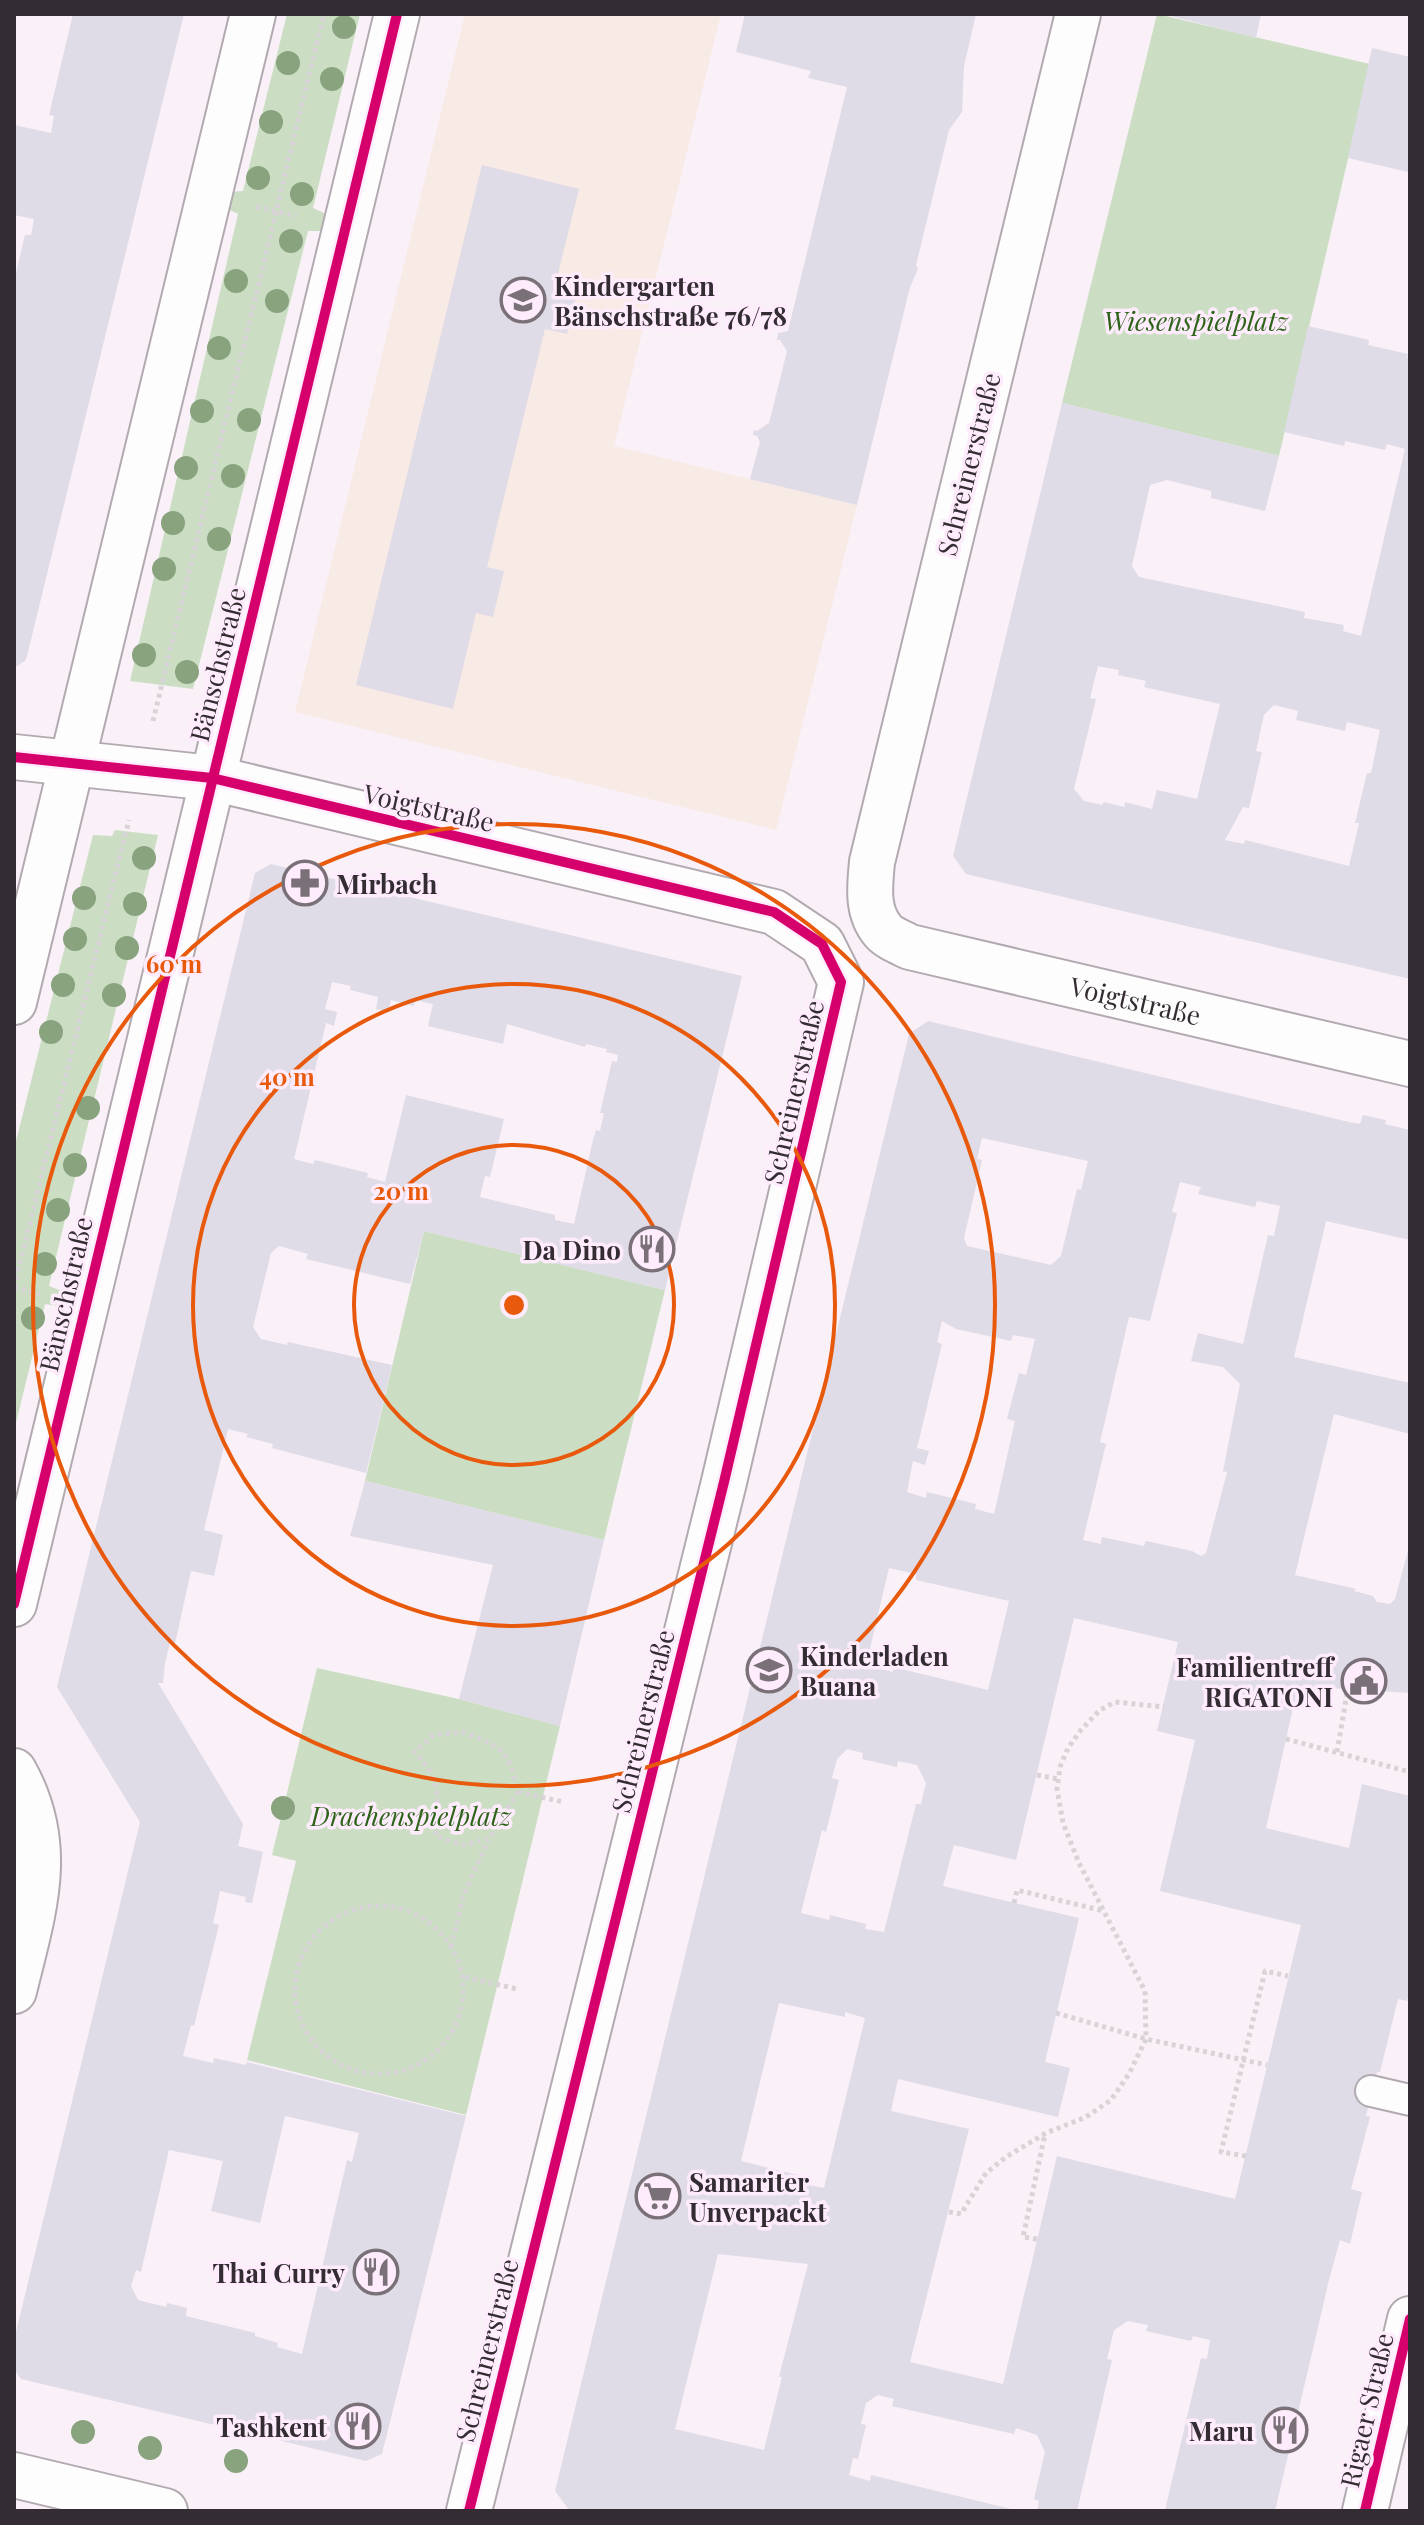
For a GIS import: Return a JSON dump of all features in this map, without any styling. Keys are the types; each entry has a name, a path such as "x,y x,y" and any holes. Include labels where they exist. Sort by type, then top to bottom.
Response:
{"street":[{"path":"14,1002 253,14"},
{"name":"Bänschstraße","path":"14,1604 397,14"},
{"name":"Schreinerstraße","path":"875,916 869,894 872,862 1078,14"},
{"name":"Voigtstraße","path":"14,757 212,778 774,912 822,944"},
{"name":"Voigtstraße","path":"875,916 884,932 910,947 1410,1064"},
{"name":"Schreinerstraße","path":"469,2511 724,1482 841,982 822,944"},
{"path":"14,1771 31,1808 39,1851 38,1891 14,1991"},
{"name":"Rigaer Straße","path":"1365,2511 1410,2319"},
{"path":"14,2475 165,2511"}],"lane":[{"path":"1371,2091 1410,2100"}],"path":[{"path":"14,1287 324,14"},
{"path":"209,195 345,228"},
{"path":"1337,1752 1348,1688"},
{"path":"949,2212 961,2214 986,2173 1006,2157 1046,2133 1086,2117 1111,2100 1129,2074 1146,2039 1145,1991 1079,1863 1063,1823 1057,1789 1068,1748 1100,1710 1115,1702 1164,1707"},
{"path":"451,1949 463,1896 489,1839 518,1792 510,1760 490,1742 462,1732 434,1735 414,1752 426,1763 436,1780 436,1836 463,1845 489,1839"},
{"path":"1286,1739 1410,1772"},
{"path":"1037,1775 1058,1779"},
{"path":"518,1792 563,1802"},
{"path":"1014,1903 1017,1890 1105,1911"},
{"path":"362,1905 408,1909 442,1930 465,1977 457,2028 440,2051 404,2073 367,2075 331,2061 303,2029 294,1987 307,1942 331,1918 362,1905"},
{"path":"1246,2156 1221,2152 1265,1971 1288,1976"},
{"path":"465,1977 517,1989"},
{"path":"1056,2013 1146,2039 1267,2065"},
{"path":"1037,2239 1023,2237 1046,2133"}],"shaded area":[{"name":"Kindergarten Bänschstraße 76/78","path":"465,14 721,14 614,446 857,505 776,830 295,712"}],"green space":[{"path":"287,14 360,14 313,208 328,215 324,231 308,231 193,689 130,681 238,214 226,208 230,192 243,191"},
{"name":"Wiesenspielplatz","path":"1157,14 1370,64 1279,456 1062,403"},
{"path":"115,830 158,835 49,1286 62,1291 59,1306 45,1304 14,1431 14,1149 93,835 112,836"},
{"path":"424,1231 665,1290 604,1540 365,1481"},
{"name":"Drachenspielplatz","path":"317,1668 459,1699 560,1726 466,2115 247,2060 296,1861 272,1855"}],"building":[{"path":"73,14 184,14 26,660 14,668 14,281 25,235 31,235 34,219 14,215 14,125 51,133 54,116 49,115"},
{"path":"745,14 976,14 964,66 962,112 949,130 916,265 918,269 910,287 857,505 750,479 760,442 753,435 754,430 769,423 787,351 777,340 778,333 788,331 847,87 808,78 811,71 736,52"},
{"path":"1163,14 1261,14 1256,38"},
{"path":"1372,48 1410,57 1408,172 1348,158"},
{"path":"482,165 579,189 556,282 578,288 567,334 545,329 487,567 504,571 493,617 476,613 453,709 356,685"},
{"path":"1308,326 1369,340 1368,345 1408,354 1410,979 966,874 953,856 1062,403 1279,456 1265,511 1211,498 1211,491 1167,480 1150,485 1132,566 1139,577 1305,612 1304,618 1344,625 1343,631 1361,636 1405,449 1387,444 1385,450 1345,441 1344,446 1284,432","holes":["1098,666 1119,670 1118,675 1146,681 1144,687 1220,704 1197,799 1157,790 1152,809 1125,802 1124,807 1084,801 1074,789 1096,699 1090,698","1274,705 1298,711 1296,720 1345,731 1347,722 1380,730 1371,773 1367,773 1355,823 1359,823 1349,866 1245,840 1244,844 1225,840 1243,807 1249,808 1262,752 1256,751 1264,715"]},
{"path":"271,864 742,976 665,1290 424,1231 410,1284 306,1259 308,1254 279,1246 271,1253 253,1327 261,1339 392,1365 366,1473 272,1448 273,1444 228,1429 204,1530 223,1535 214,1576 191,1571 175,1644 170,1643 163,1683 158,1683 243,1824 238,1846 263,1852 252,1903 245,1902 246,1897 220,1891 213,1923 219,1925 194,2026 191,2025 183,2056 213,2063 214,2058 246,2065 247,2062 466,2116 382,2454 366,2461 21,2379 14,2369 14,2340 140,1822 57,1687 255,873","holes":["332,982 378,997 376,1009 388,1012 391,1000 414,1006 415,1000 433,1004 428,1026 503,1044 507,1024 585,1047 586,1044 607,1049 606,1052 618,1055 617,1062 612,1061 600,1113 604,1113 600,1131 596,1130 593,1140 574,1224 555,1220 555,1215 480,1197 485,1176 490,1177 504,1119 406,1095 385,1182 367,1177 368,1173 315,1160 313,1164 294,1159 326,1023 334,1026 337,1012 325,1009","285,2116 359,2133 352,2162 347,2160 302,2354 277,2347 278,2343 255,2336 255,2333 186,2316 187,2308 138,2300 131,2286 136,2270 141,2272 169,2150 223,2161 211,2211 260,2223"]},
{"path":"928,1021 1349,1122 1360,1124 1363,1115 1410,1130 1410,1240 1326,1221 1294,1357 1410,1383 1410,1434 1334,1414 1295,1575 1356,1589 1354,1591 1373,1596 1377,1602 1390,1604 1395,1599 1410,1543 1410,1693 1298,1686 1266,1828 1349,1848 1362,1784 1410,1796 1410,1989 1407,2001 1398,1999 1380,2072 1377,2072 1366,2116 1370,2117 1351,2189 1362,2192 1350,2244 1340,2240 1275,2511 1165,2510 1201,2358 1207,2359 1210,2340 1193,2336 1191,2341 1146,2331 1148,2325 1128,2321 1114,2330 1107,2359 1112,2360 1077,2511 1037,2511 1039,2501 1034,2499 1045,2452 1037,2435 1016,2428 1014,2434 892,2406 894,2399 878,2395 866,2403 861,2424 866,2425 858,2459 853,2458 849,2475 870,2481 871,2475 1019,2511 575,2511 569,2510 555,2491 909,1034","holes":["982,1138 1088,1161 1081,1190 1077,1189 1061,1256 1051,1265 967,1246 964,1238 982,1160 977,1159","1180,1182 1201,1187 1198,1194 1255,1207 1257,1201 1280,1206 1274,1236 1268,1235 1243,1344 1198,1333 1191,1361 1223,1367 1240,1384 1223,1471 1227,1472 1206,1553 1201,1556 1192,1551 1146,1541 1144,1546 1102,1537 1101,1544 1083,1540 1106,1444 1100,1442 1129,1317 1150,1321 1177,1213 1172,1212","942,1321 956,1329 1011,1341 1013,1335 1035,1339 1026,1375 1019,1373 1007,1419 1015,1421 994,1514 975,1509 976,1504 927,1492 926,1498 907,1492 913,1461 925,1465 929,1451 917,1448 942,1344 937,1342","889,1568 916,1574 916,1580 1009,1601 988,1690 893,1667 893,1672 866,1665","1074,1618 1178,1642 1157,1731 1195,1740 1160,1891 1301,1925 1235,2199 1057,2156 1003,2384 910,2362 969,2129 891,2111 898,2079 1058,2117 1070,2068 1045,2062 1079,1918 943,1886 954,1845 1016,1860","847,1749 863,1753 862,1759 897,1767 898,1761 917,1765 926,1783 921,1804 916,1804 884,1932 865,1929 866,1924 830,1915 829,1920 801,1913 822,1830 826,1832 839,1780 832,1778 837,1759","779,2003 845,2017 845,2012 865,2018 824,2188 804,2184 806,2177 741,2161","718,2254 808,2264 764,2450 675,2429"]},
{"path":"365,1481 604,1540 560,1726 459,1699 493,1565 350,1536"}],"cycle path":[{"path":"14,1604 397,14"},
{"path":"14,757 212,778 774,912 822,944 841,982 724,1482 469,2511"},
{"path":"1365,2511 1410,2319"}],"place":[{"name":"Kindergarten Bänschstraße 76/78","path":"523,300"},
{"name":"Mirbach","path":"305,883"},
{"name":"Da Dino","path":"652,1249"},
{"name":"Kinderladen Buana","path":"769,1670"},
{"name":"Familientreff RIGATONI","path":"1364,1681"},
{"name":"Samariter Unverpackt","path":"658,2196"},
{"name":"Thai Curry","path":"376,2272"},
{"name":"Tashkent","path":"358,2426"},
{"name":"Maru","path":"1285,2430"}]}
